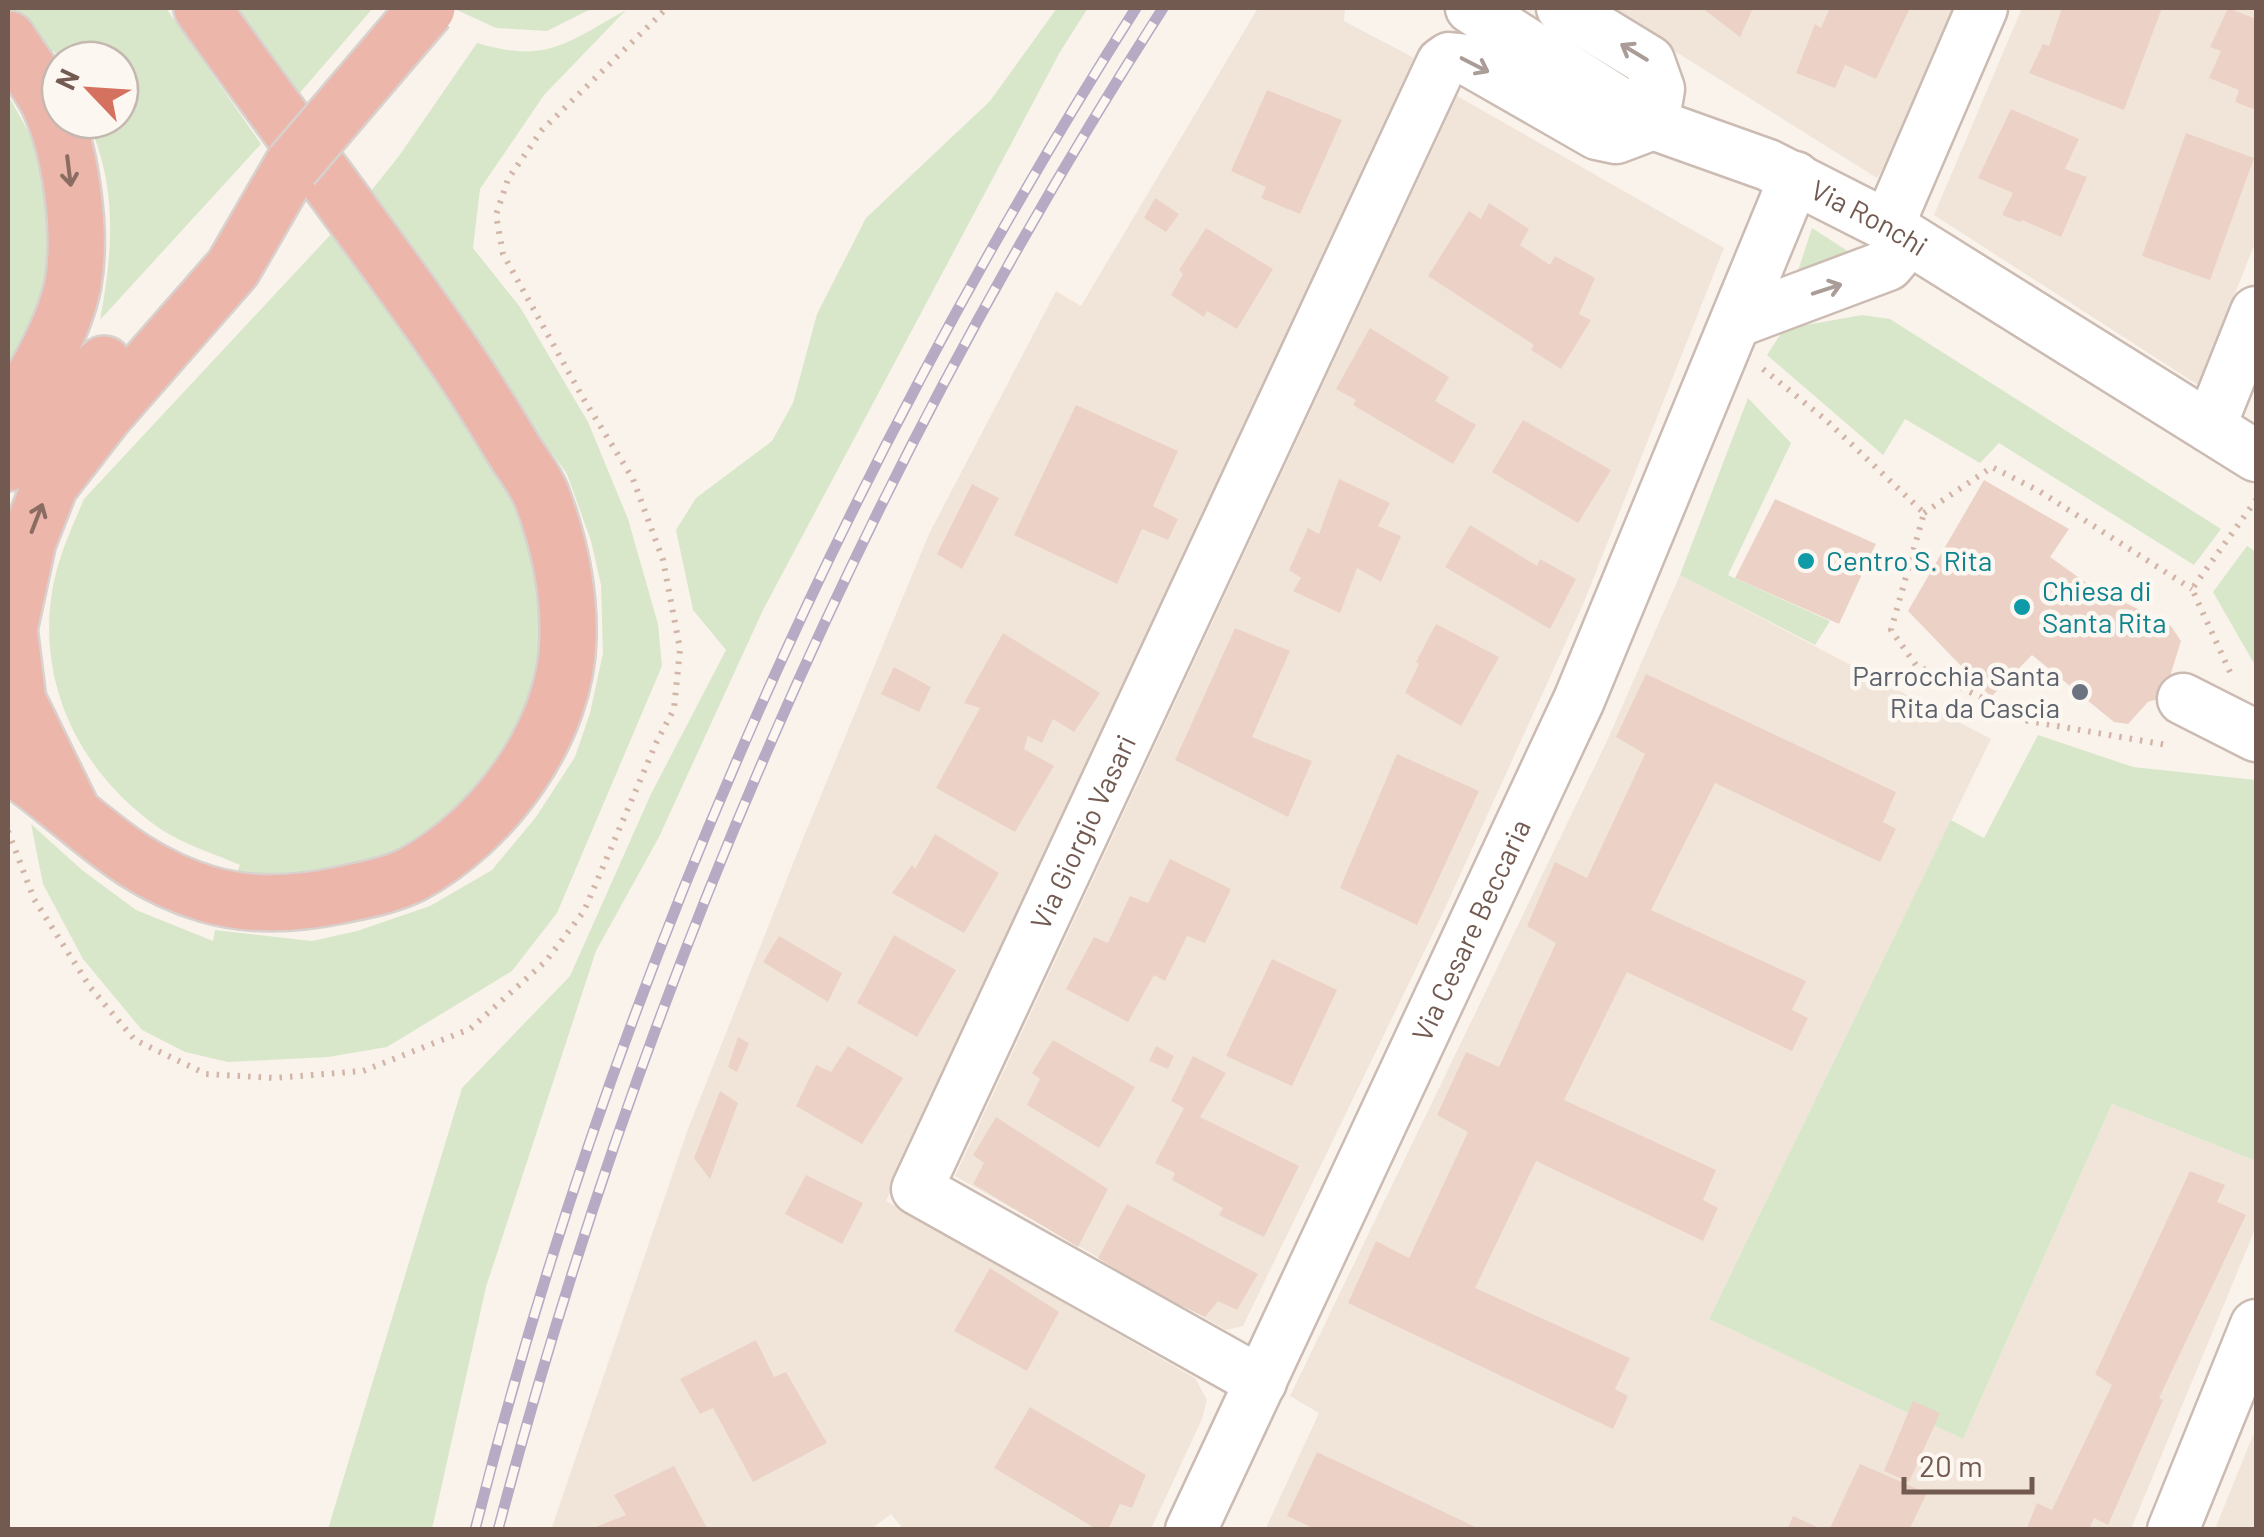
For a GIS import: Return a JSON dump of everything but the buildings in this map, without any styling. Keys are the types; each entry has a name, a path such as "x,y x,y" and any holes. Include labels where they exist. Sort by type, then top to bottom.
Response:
{"highway":[{"path":"8,769 25,776 71,809 96,833 154,875 210,896 296,904 412,875 453,846 497,806 535,756 556,701 568,640 564,570 541,493 476,387 202,8"},
{"path":"8,463 292,166 427,8"},
{"path":"8,413 28,391 72,284 74,215 70,166 48,102 21,60"},
{"path":"71,809 18,701 9,629 28,541 50,485 104,414 233,268 292,166"}],"street":[{"name":"Via Ronchi","path":"1472,8 1654,124 1796,178 1899,233 2256,456"},
{"path":"1563,8 1649,61 1659,89 1654,124"},
{"path":"1732,331 1888,265 1982,8"},
{"name":"Via Giorgio Vasari","path":"1261,1382 917,1189 1442,63 1459,57 1596,134 1616,138 1654,124"},
{"name":"Via Cesare Beccaria","path":"1191,1530 1579,700 1796,178"},
{"path":"2210,428 2256,312"},
{"path":"2182,699 2243,729"},
{"path":"2172,1530 2256,1324"}],"path":[{"path":"8,831 34,898 90,987 135,1040 206,1074 274,1078 363,1071 470,1029 546,960 584,911 674,709 680,649 663,560 633,479 502,254 496,215 508,179 542,130 668,8"},
{"path":"1732,331 1924,513"},
{"path":"1992,467 2039,491 2192,590 2231,672 2243,729 2174,746 2113,738 2028,721 1916,664 1892,630 1924,513 1992,467"},
{"path":"2192,590 2256,500"}],"shaded area":[{"path":"1258,8 1345,8 1344,21 1414,58 886,1201 1195,1378 1207,1400 1202,1419 1151,1529 903,1529 891,1514 875,1526 876,1530 551,1530 688,1129 929,534 1056,291 1081,306"},
{"path":"1606,8 1956,8 1892,153 1877,178"},
{"path":"2022,8 2256,8 2256,241 2198,385 1934,215"},
{"path":"1457,96 1724,248 1584,602 1441,917 1243,1326 1226,1330 955,1176"},
{"path":"1680,575 1991,739 1709,1319 1963,1439 2112,1104 2256,1161 2256,1227 2131,1529 1265,1530 1319,1413 1290,1396 1606,743"},
{"path":"2256,1428 2256,1529 2215,1529"}],"green space":[{"path":"9,8 166,8 261,144 100,320 110,218 104,169 95,140 140,140 140,40 40,40 40,47"},
{"path":"234,8 373,8 298,95"},
{"path":"593,8 547,31 496,28 457,10"},
{"path":"1057,8 1088,8 1060,52 763,610 659,837 596,951 486,1287 432,1529 328,1529 462,1088 570,976 651,794 726,650 693,610 676,530 696,498 772,441 793,403 817,314 866,218 990,101"},
{"path":"626,10 544,95 480,189 473,248 520,307 588,422 628,519 658,624 662,666 557,913 512,971 387,1047 328,1057 228,1062 185,1052 142,1030 83,959 43,884 31,824 82,870 136,910 213,941 215,930 312,941 357,931 430,906 492,870 536,817 575,757 590,713 603,653 601,585 591,541 567,474 367,196 477,43 521,51 555,47"},
{"path":"8,95 41,154 53,214 48,279 34,327 8,370"},
{"path":"1812,228 1860,259 1792,289"},
{"path":"333,232 483,444 519,507 536,571 540,618 536,663 525,706 506,747 480,784 447,816 393,851 351,869 309,875 237,872 240,865 171,835 133,808 87,754 58,692 51,658 53,586 84,499"},
{"path":"1862,315 1890,319 2221,529 2194,565 1999,443 1980,463 1905,419 1883,455 1767,355 1784,329"},
{"path":"1748,398 1791,443 1728,575 1830,621 1815,645 1680,575"},
{"path":"2247,546 2256,552 2256,667 2213,592"},
{"path":"2038,735 2133,767 2256,780 2256,1161 2112,1104 1963,1439 1709,1319 1951,820 1984,838"}],"railway":[{"path":"475,1530 530,1329 594,1130 665,935 745,742 832,553 926,368 1028,186 1136,8"},
{"path":"498,1530 555,1329 619,1130 691,935 771,742 858,553 952,368 1054,186 1163,8"}],"place":[{"name":"Centro S. Rita","path":"1806,561"},
{"name":"Chiesa di Santa Rita","path":"2022,607"},
{"name":"Parrocchia Santa Rita da Cascia","path":"2080,692"}]}
